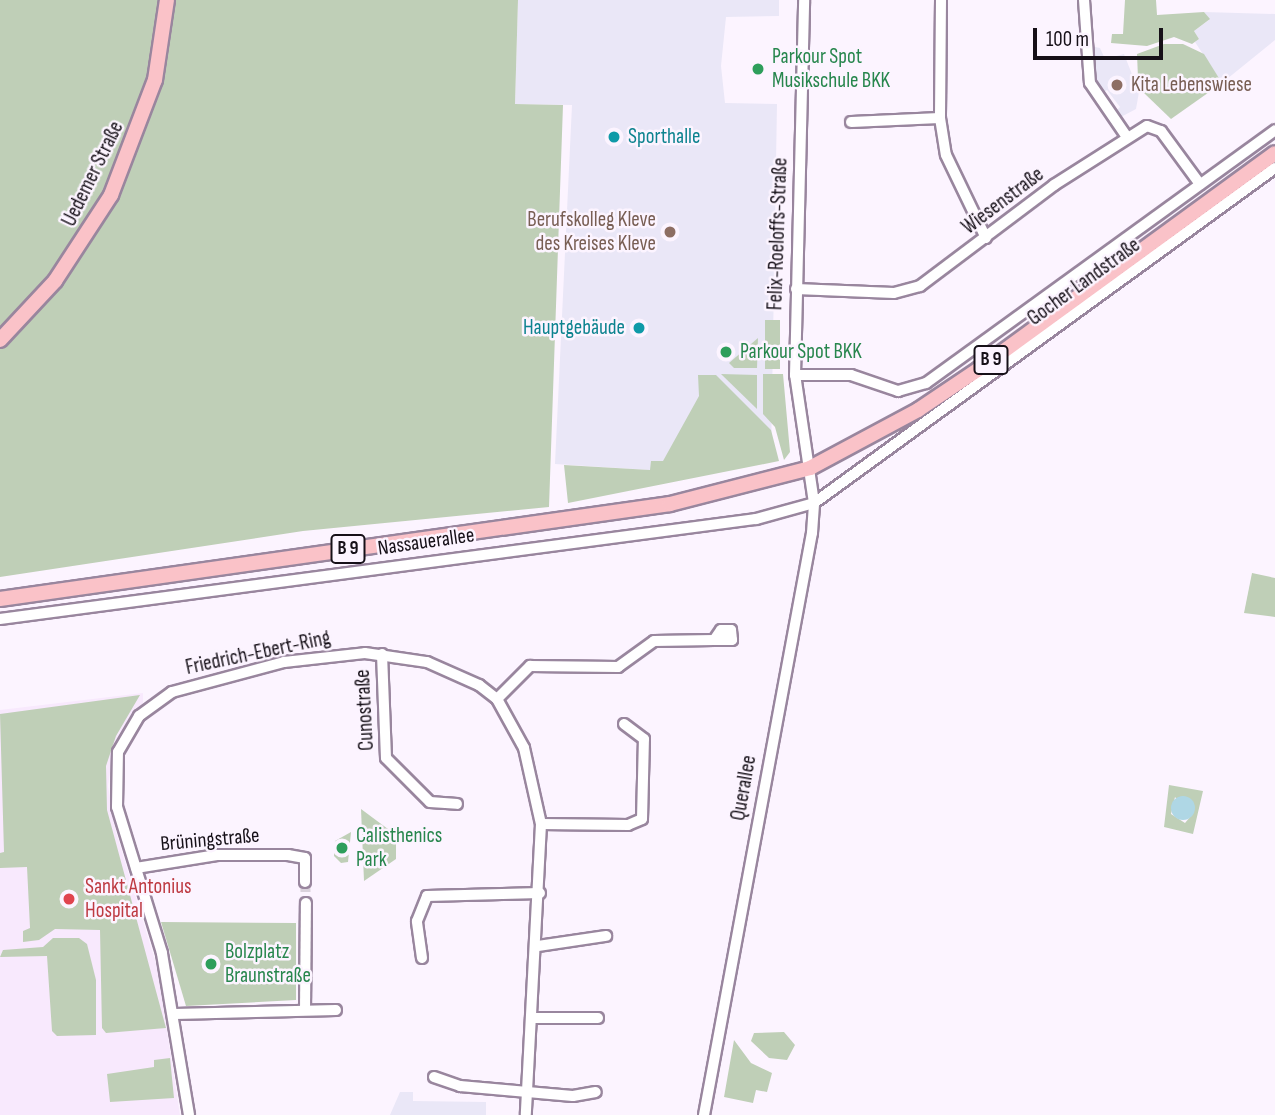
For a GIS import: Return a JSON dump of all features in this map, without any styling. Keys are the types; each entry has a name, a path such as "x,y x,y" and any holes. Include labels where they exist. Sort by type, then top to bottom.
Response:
{"main road":[{"name":"Uedemer Straße","path":"0,340 55,281 111,195 155,80 167,0"},
{"name":"Gocher Landstraße","path":"810,468 906,417 979,369 1275,153"},
{"name":"Nassauerallee","path":"0,599 670,504 810,468"}],"street":[{"name":"Felix-Roeloffs-Straße","path":"804,0 795,375 810,468"},
{"path":"940,0 940,118 953,178 986,238"},
{"path":"1084,0 1090,83 1127,137"},
{"path":"851,122 940,118"},
{"name":"Wiesenstraße","path":"796,289 908,290 920,286 1127,137 1155,125 1200,184"},
{"name":"Gocher Landstraße","path":"795,375 851,375 898,391 926,383 1275,130"},
{"name":"Gocher Landstraße","path":"814,508 1275,168"},
{"name":"Querallee","path":"704,1115 814,508 810,468"},
{"name":"Nassauerallee","path":"0,619 756,519 814,508"},
{"path":"497,699 530,666 618,667 654,641 714,640"},
{"name":"Friedrich-Ebert-Ring","path":"189,1115 175,1014 117,807 115,780 118,752 139,716 172,692 194,683 285,662 382,654 453,672 497,699 524,748 541,824 538,946 526,1115"},
{"name":"Cunostraße","path":"382,654 386,758 430,802 457,804"},
{"path":"541,824 628,825 642,818 645,739 624,724"},
{"name":"Brüningstraße","path":"136,868 207,856 276,854 305,858 305,882"},
{"path":"422,958 418,920 427,896 540,893"},
{"path":"305,1010 306,903"},
{"path":"538,946 606,936"},
{"path":"175,1014 336,1010"},
{"path":"533,1018 598,1018"},
{"path":"434,1077 460,1086 529,1089 573,1096 596,1093"}],"shaded area":[{"name":"Berufskolleg Kleve des Kreises Kleve","path":"518,0 779,0 779,16 726,17 721,66 725,103 777,104 771,458 649,470 555,464 572,105 515,104"},
{"path":"1204,12 1275,14 1275,40 1222,83 1195,42 1199,39 1194,31 1209,20"},
{"name":"Kita Lebenswiese","path":"1095,47 1100,48 1105,59 1124,54 1139,92 1136,109 1119,118 1115,112 1120,107 1107,90 1102,93 1092,70 1089,52"},
{"name":"Sankt Antonius Hospital","path":"143,693 143,703 114,744 108,786 116,832 157,967 180,1115 0,1115 0,710"},
{"path":"400,1092 413,1092 413,1101 486,1102 486,1115 390,1115"}],"green space":[{"path":"0,0 518,0 515,104 563,105 549,507 303,531 0,577"},
{"path":"1125,0 1156,0 1157,15 1204,12 1210,19 1194,31 1199,39 1192,44 1174,37 1147,46 1111,43 1112,34 1123,34"},
{"path":"1164,44 1183,44 1204,54 1222,83 1171,119 1144,93 1138,78 1137,54"},
{"path":"765,320 780,320 780,369 765,369"},
{"path":"758,338 757,368 734,368 729,363"},
{"path":"721,374 757,375 757,409"},
{"path":"763,374 783,374 790,452 784,460 775,427 763,414"},
{"path":"698,375 716,375 771,430 779,461 568,503 564,465 650,470 651,461 663,461 699,396"},
{"path":"1252,573 1275,578 1275,617 1244,613"},
{"path":"140,695 116,736 106,766 107,810 166,1028 106,1033 102,1028 100,930 55,929 39,940 23,942 23,931 30,928 27,867 0,868 0,853 4,852 0,714"},
{"path":"1169,785 1203,791 1193,834 1164,827","holes":["1175,797 1191,816 1185,823 1171,814"]},
{"path":"361,809 396,835 396,859 364,881"},
{"name":"Calisthenics Park","path":"351,832 348,862 341,863 334,856 335,841"},
{"name":"Bolzplatz Braunstraße","path":"161,922 296,923 296,1000 186,1006"},
{"path":"53,938 79,938 87,944 96,980 96,1035 57,1036 52,1031 47,956 0,957 3,950 43,947"},
{"path":"784,1032 795,1045 787,1060 769,1058 751,1041 754,1033"},
{"path":"734,1040 751,1063 772,1073 767,1092 756,1090 753,1103 724,1097"},
{"path":"170,1058 174,1098 110,1102 107,1074 154,1067 154,1060"}],"water":[{"path":"1183,796 1192,799 1195,808 1192,817 1183,820 1174,817 1171,808 1174,799"}],"tunnel":[{"path":"305,882 306,903"}],"place":[{"name":"Parkour Spot Musikschule BKK","path":"758,69"},
{"name":"Kita Lebenswiese","path":"1117,85"},
{"name":"Sporthalle","path":"614,137"},
{"name":"Berufskolleg Kleve des Kreises Kleve","path":"670,232"},
{"name":"Hauptgebäude","path":"639,328"},
{"name":"Parkour Spot BKK","path":"726,352"},
{"name":"Calisthenics Park","path":"342,848"},
{"name":"Sankt Antonius Hospital","path":"69,899"},
{"name":"Bolzplatz Braunstraße","path":"211,964"}]}
